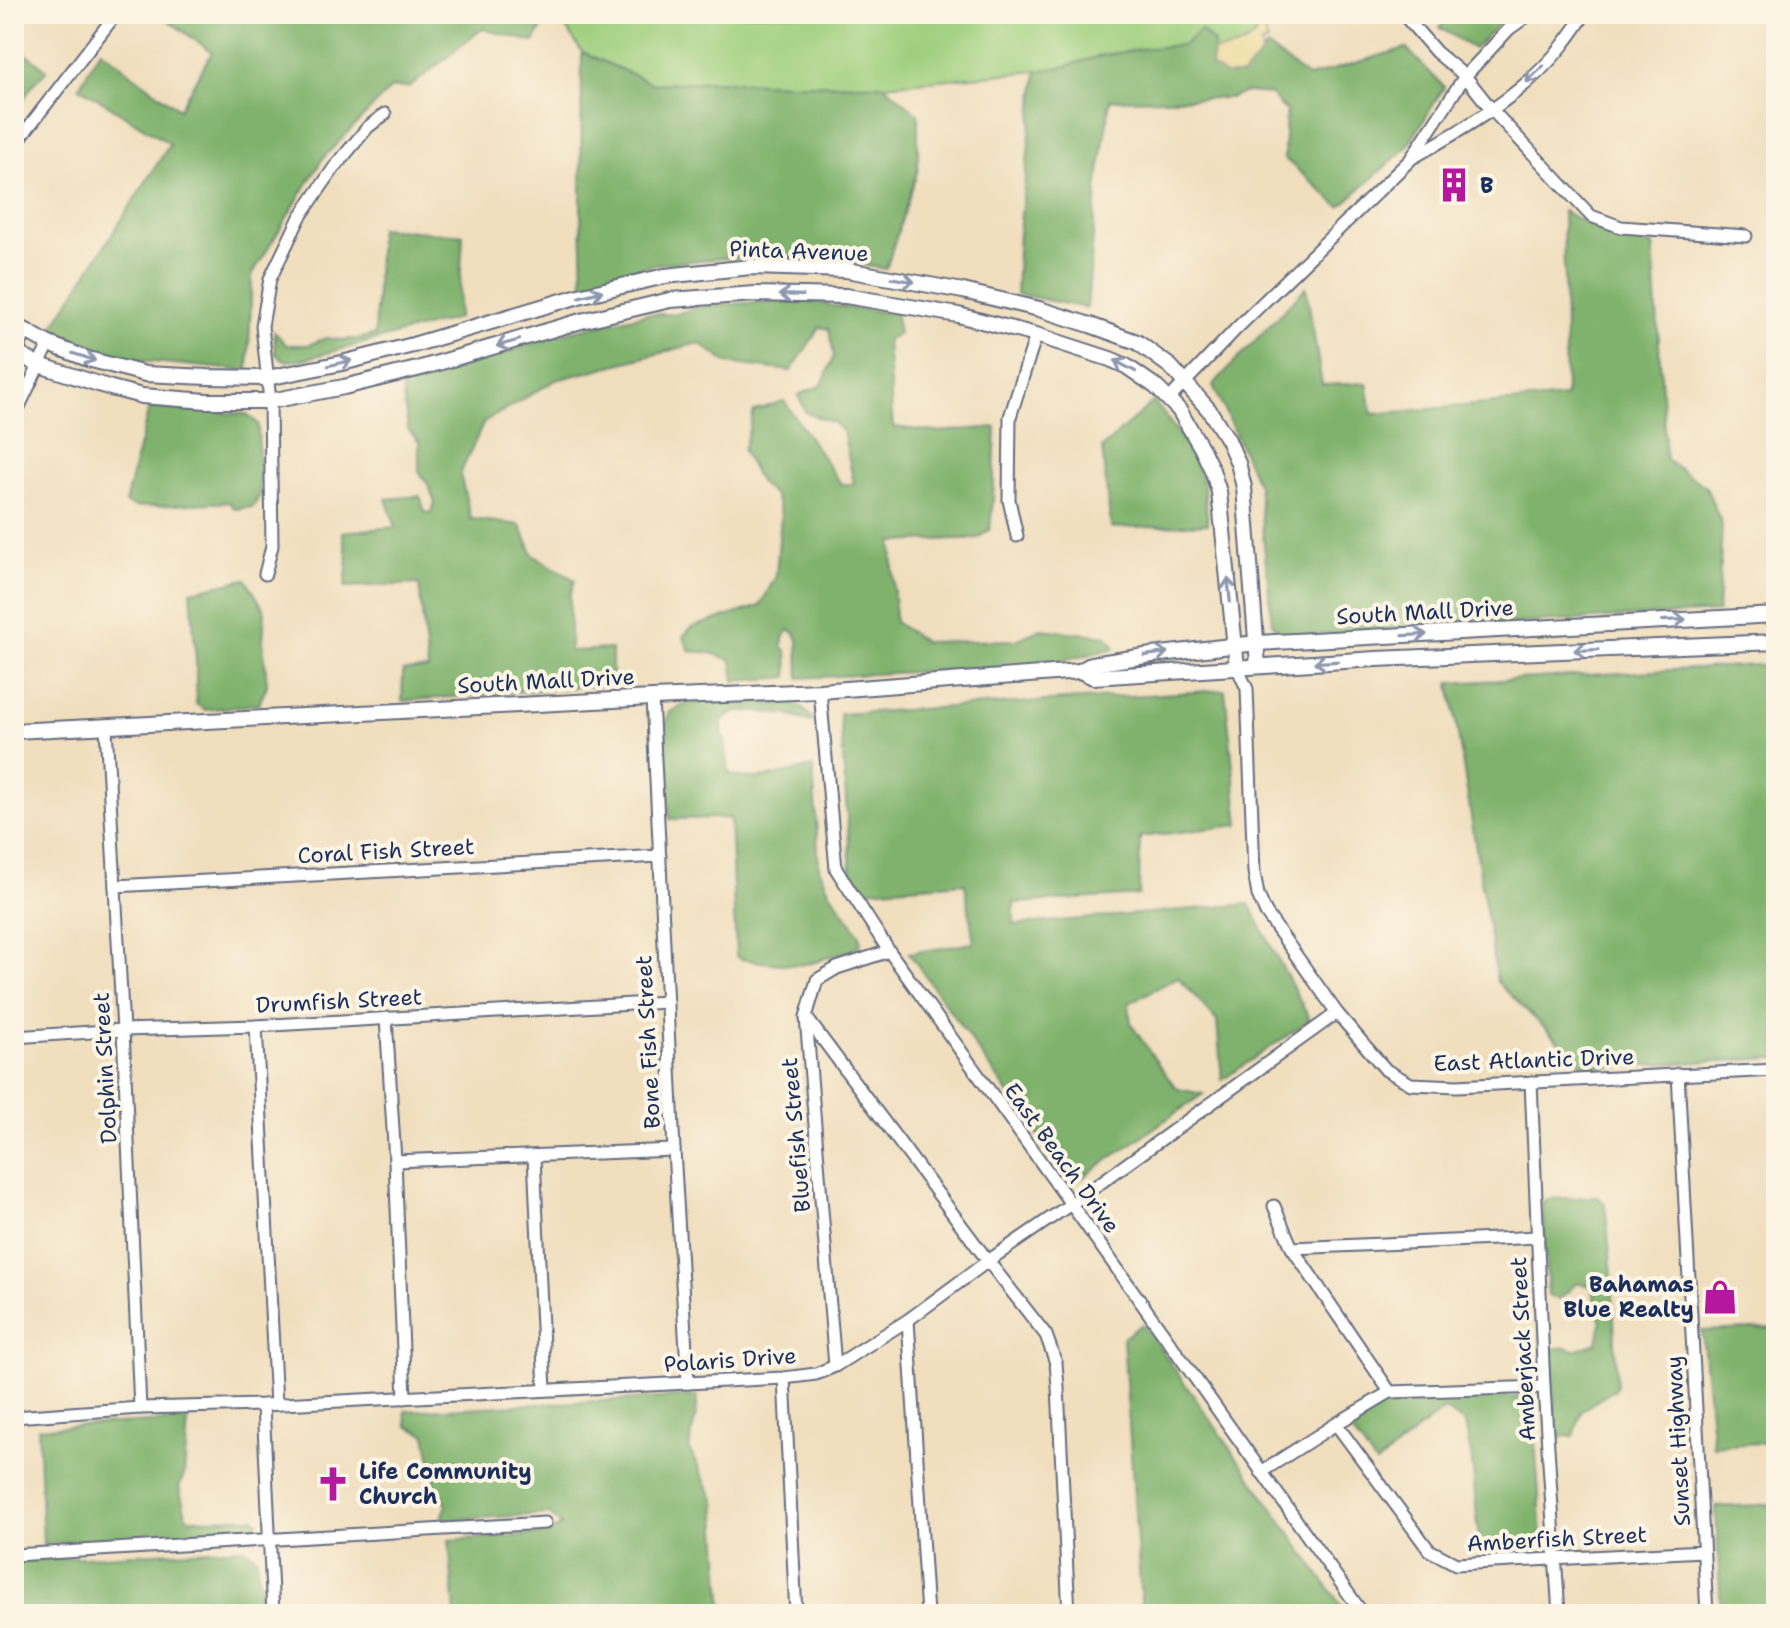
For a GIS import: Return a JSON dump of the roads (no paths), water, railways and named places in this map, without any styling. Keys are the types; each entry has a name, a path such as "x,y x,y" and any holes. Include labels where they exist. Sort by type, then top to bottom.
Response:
{"street":[{"path":"14,146 116,14"},
{"path":"1403,14 1436,52 1465,76 1492,110 1591,216 1621,227 1746,236"},
{"path":"1169,399 1237,328 1410,160 1465,76 1509,29 1530,14"},
{"path":"1410,160 1472,124 1521,88 1554,56 1584,14"},
{"path":"265,574 272,546 270,401 262,326 270,279 300,217 334,168 368,127 385,114"},
{"name":"Pinta Avenue","path":"20,328 49,344 88,359 145,374 267,378 413,345 579,296 665,276 751,267 846,270 963,291 1039,309 1137,342 1186,382 1228,440 1244,487 1258,665"},
{"path":"665,276 670,300"},
{"name":"Pinta Avenue","path":"15,355 142,396 207,401 270,401 421,368 581,321 670,300 755,294 846,296 958,315 1036,335 1110,359 1126,366 1169,399 1202,449 1219,492 1237,667"},
{"path":"15,355 20,328"},
{"path":"1017,536 1009,500 1010,417 1036,335"},
{"path":"14,417 49,344"},
{"name":"South Mall Drive","path":"14,731 820,691 1080,671 1092,664 1257,643 1776,615"},
{"path":"1375,637 1376,659"},
{"name":"South Mall Drive","path":"1080,671 1093,677 1258,665 1776,642"},
{"name":"East Atlantic Drive","path":"1247,689 1258,665"},
{"name":"East Atlantic Drive","path":"1237,667 1247,689 1254,872 1258,895 1266,913 1337,1013 1386,1070 1411,1084 1457,1086 1776,1070"},
{"name":"East Beach Drive","path":"820,691 836,869 889,951 1363,1614"},
{"name":"Bone Fish Street","path":"652,698 688,1383"},
{"name":"Dolphin Street","path":"106,727 140,1408"},
{"name":"Coral Fish Street","path":"115,886 660,856"},
{"name":"Bluefish Street","path":"835,1366 806,1017 817,980 837,968 889,951"},
{"name":"Drumfish Street","path":"14,1037 667,1002"},
{"name":"Polaris Drive","path":"14,1417 816,1374 835,1366 908,1320 1337,1013"},
{"path":"806,1017 1046,1335 1056,1363 1069,1614"},
{"path":"386,1018 405,1398"},
{"path":"256,1026 270,1405 269,1541 273,1614"},
{"name":"Sunset Highway","path":"1678,1074 1707,1614"},
{"name":"Amberjack Street","path":"1531,1082 1544,1387 1559,1614"},
{"path":"395,1161 674,1150"},
{"path":"534,1157 545,1390"},
{"path":"1274,1206 1292,1248 1390,1392"},
{"path":"1292,1248 1538,1237"},
{"path":"908,1320 927,1614"},
{"path":"784,1378 796,1614"},
{"path":"1261,1472 1390,1392 1544,1387"},
{"name":"Amberfish Street","path":"1336,1424 1429,1550 1456,1564 1703,1551"},
{"path":"14,1555 545,1523"}],"place":[{"name":"B","path":"1454,185"},
{"name":"Bahamas Blue Realty","path":"1720,1297"},
{"name":"Life Community Church","path":"333,1484"}]}
